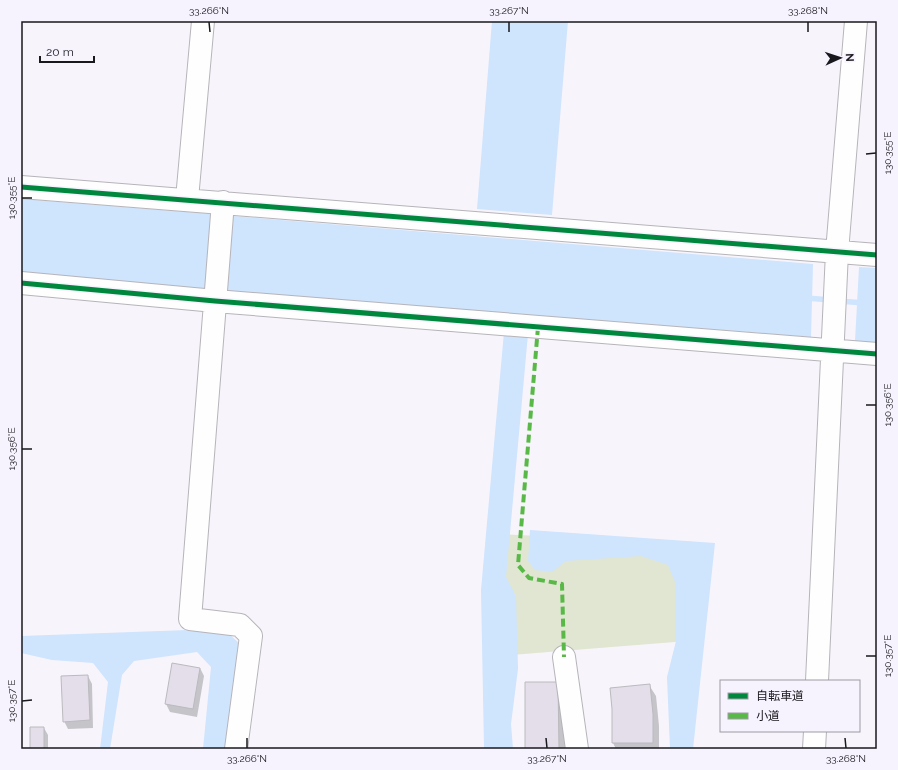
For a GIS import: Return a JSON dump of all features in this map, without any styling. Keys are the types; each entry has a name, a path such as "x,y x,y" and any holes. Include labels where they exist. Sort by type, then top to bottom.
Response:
{"street":[{"path":"187,199 203,21"},
{"path":"817,680 837,252 856,21"},
{"path":"21,187 877,255"},
{"path":"223,202 190,619 240,625 252,636 236,749"},
{"path":"21,283 215,302 877,354"},
{"path":"564,657 577,749"},
{"path":"814,749 815,732"}],"green space":[{"path":"496,534 708,544 700,640 497,656"}],"water":[{"path":"492,21 568,21 552,215 477,209"},
{"path":"21,199 213,214 207,289 21,272"},
{"path":"233,216 813,264 811,337 227,291"},
{"path":"859,267 877,268 877,343 855,341"},
{"path":"504,332 528,334 506,577 516,596 518,669 511,724 513,749 476,749 484,748 481,590"},
{"path":"530,530 715,543 693,749 670,749 667,677 676,641 675,582 668,565 641,556 566,561 552,572 535,570 528,561"},
{"path":"188,630 229,634 239,643 225,749 203,749 211,667 197,652 134,661 122,675 110,749 100,749 108,682 93,663 52,660 21,653 21,636"}],"building":[{"path":"172,663 200,668 193,709 165,704"},
{"path":"88,675 90,720 63,722 61,676"},
{"path":"525,682 558,682 559,749 525,749"},
{"path":"650,684 653,714 653,743 612,743 612,709 610,688"},
{"path":"30,727 44,727 44,749 30,749"}],"waterway":[{"path":"806,298 831,300"},
{"path":"839,301 877,304"}],"marked path":[{"path":"538,327 518,565 529,578 562,584 564,657"}],"cycle path":[{"path":"21,187 877,255"},
{"path":"21,283 215,301 877,354"}]}
